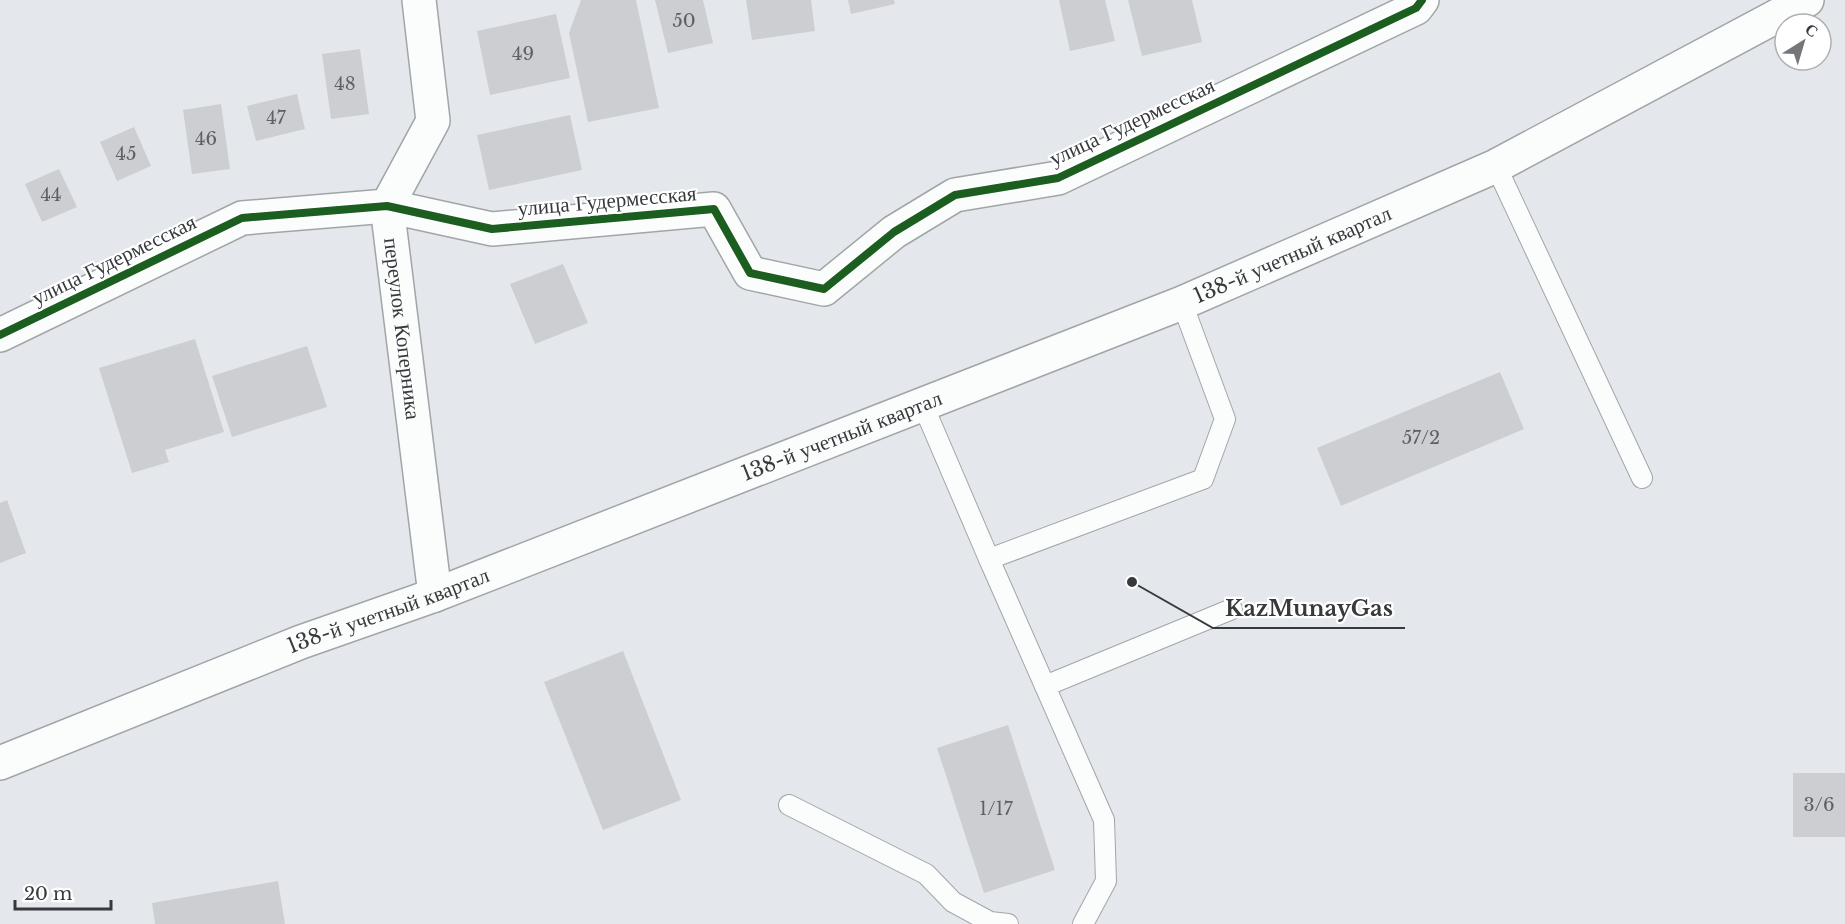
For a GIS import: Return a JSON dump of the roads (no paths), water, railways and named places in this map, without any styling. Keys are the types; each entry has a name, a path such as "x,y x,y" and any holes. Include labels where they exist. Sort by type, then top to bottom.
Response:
{"street":[{"name":"переулок Коперника","path":"419,0 433,121 387,206 435,595"},
{"name":"улица Гудермесская","path":"0,335 242,218 387,206 492,229 714,209 750,273 824,289 894,232 955,195 1058,178 1416,8 1422,0"},
{"name":"138-й учетный квартал","path":"0,763 302,642 435,595 1182,303 1496,166 1807,0"}],"lane":[{"path":"1496,166 1642,478"},
{"path":"989,559 1203,479 1225,419 1182,303"},
{"path":"923,405 1104,819 1106,881 1083,924"},
{"path":"1045,686 1232,609"},
{"path":"789,805 926,874 953,902 962,907 990,922 1008,924"}],"place":[{"name":"KazMunayGas","path":"1132,582"}]}
